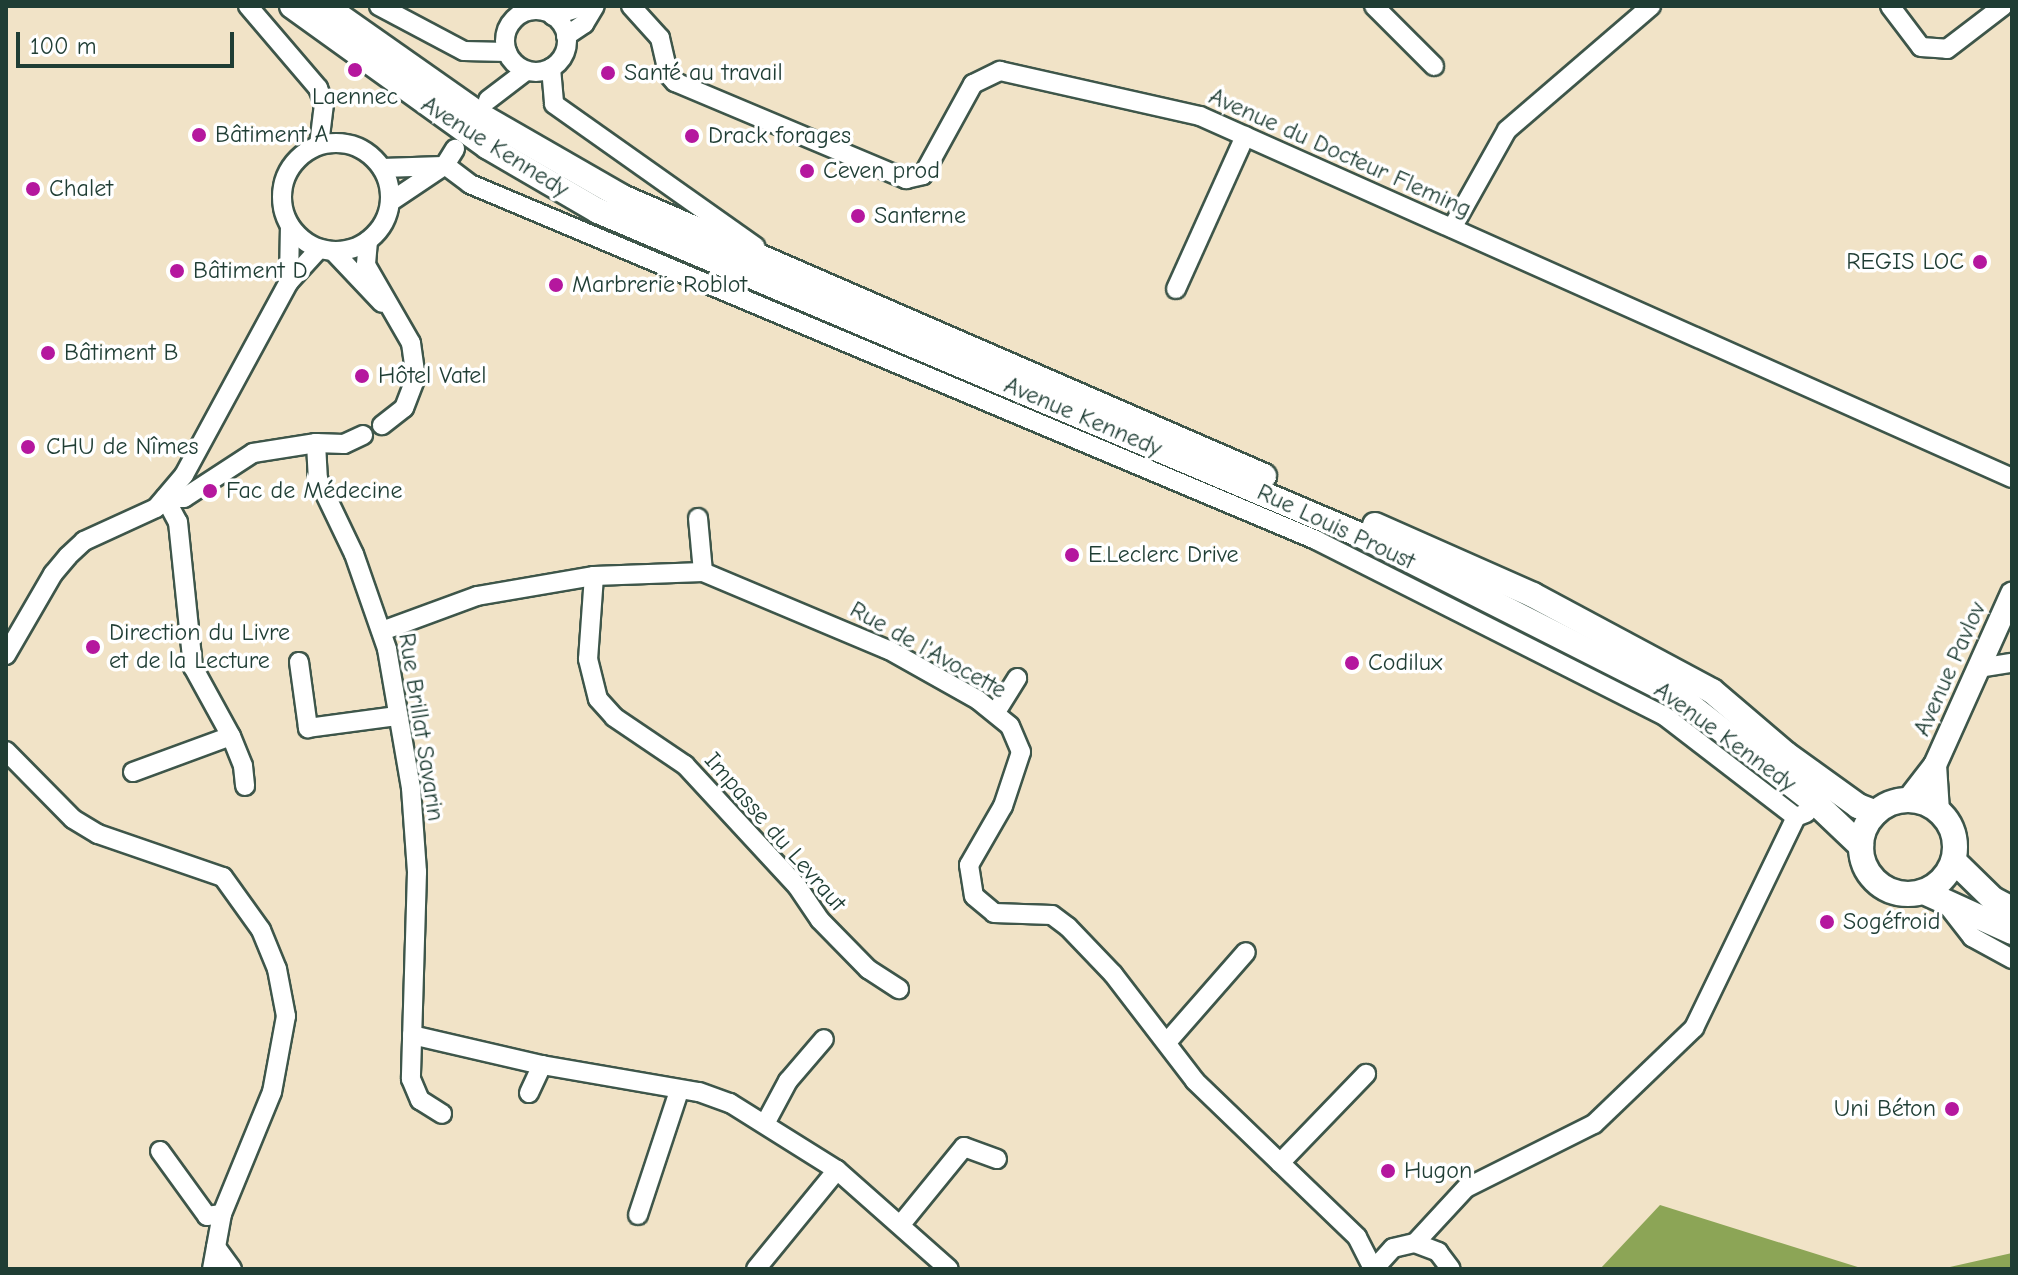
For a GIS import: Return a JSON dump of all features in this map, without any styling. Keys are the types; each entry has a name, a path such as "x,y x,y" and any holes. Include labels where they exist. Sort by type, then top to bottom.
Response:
{"main road":[{"name":"Avenue Kennedy","path":"292,6 488,147 598,211 1362,536 1678,696 1820,807 1861,846"},
{"name":"Avenue Kennedy","path":"325,6 483,117 622,197 1533,595 1712,691 1786,754 1858,806 1876,813"},
{"path":"1934,897 1954,861 1953,833 1938,811 1908,800 1876,813 1861,846 1870,875 1881,885 1894,892 1934,897 2012,932"},
{"path":"1954,861 1993,899 2012,909"}],"street":[{"path":"248,6 318,88 324,104 319,145"},
{"path":"379,6 464,51 508,55 526,71"},
{"path":"566,36 564,55 551,68 526,71 493,94 508,55 505,35 533,10 583,6"},
{"path":"566,36 584,24 595,6"},
{"name":"Avenue du Docteur Fleming","path":"631,6 660,38 668,74 675,82 906,179 923,175 973,84 1000,71 1200,116 2012,478"},
{"path":"1374,6 1434,66"},
{"path":"1452,228 1507,130 1651,6"},
{"path":"1890,6 1921,47 1947,49 2003,6"},
{"path":"533,10 566,36"},
{"path":"551,68 554,104 784,267"},
{"path":"1176,289 1245,136"},
{"path":"6,655 53,574 68,556 84,541 142,516 165,498 184,475 289,282 326,250 368,241 381,228 390,202 382,168 352,145 319,145 296,161 283,185 282,204 290,226 289,282"},
{"path":"382,168 450,157"},
{"path":"390,202 450,157"},
{"name":"Rue Louis Proust","path":"450,157 470,184 1316,540 1666,717 1796,817"},
{"path":"290,226 326,250 393,313"},
{"path":"368,241 366,265 411,343 416,377 404,408 382,425"},
{"path":"165,498 184,498 253,453 316,443 344,444 363,435"},
{"name":"Rue Brillat Savarin","path":"316,443 318,479 382,631 411,788 417,872 411,1079 420,1100 442,1114"},
{"path":"165,498 178,522 193,667 231,736 245,786"},
{"path":"698,518 703,572"},
{"name":"Rue de l'Avocette","path":"382,631 477,596 594,576 703,572 889,650 996,712 1010,726 1021,752 1003,806 969,865 974,896 994,913 1052,915 1068,927 1168,1041 1195,1081 1357,1237"},
{"name":"Impasse du Levraut","path":"594,576 588,659 598,699 614,717 685,765 797,886 820,920 868,969 899,989"},
{"name":"Avenue Pavlov","path":"1908,800 1935,765 2012,594"},
{"path":"1992,640 2012,655"},
{"path":"299,662 308,728 397,716"},
{"path":"1979,668 2012,663"},
{"path":"996,712 1017,678"},
{"path":"133,772 231,736"},
{"path":"6,751 29,779 80,823 131,848 223,877 261,930 277,969 286,1016 272,1092 222,1214 212,1269"},
{"name":"Avenue Pavlov","path":"1935,765 1938,811"},
{"path":"1357,1237 1382,1249 1415,1243 1466,1188 1594,1124 1694,1028 1796,817 1820,807"},
{"path":"1934,897 1972,937 2012,959"},
{"path":"1168,1041 1246,952"},
{"path":"412,1035 730,1103 766,1122 837,1170 902,1223 949,1269"},
{"path":"766,1122 788,1081 824,1039"},
{"path":"529,1093 542,1065"},
{"path":"1280,1163 1366,1074"},
{"path":"638,1215 679,1091"},
{"path":"902,1223 964,1147 997,1159"},
{"path":"160,1151 207,1216 222,1214"},
{"path":"756,1269 837,1170"},
{"path":"1438,1252 1441,1216"},
{"path":"1357,1237 1373,1269 1393,1248"},
{"path":"1415,1243 1438,1252 1451,1269"},
{"path":"216,1247 232,1269"}],"green space":[{"path":"1660,1205 1864,1269 1600,1269"},
{"path":"2012,1253 2012,1269 1941,1269"}],"place":[{"name":"Laennec","path":"355,70"},
{"name":"Santé au travail","path":"608,73"},
{"name":"Bâtiment A","path":"199,135"},
{"name":"Drack forages","path":"692,136"},
{"name":"Ceven prod","path":"807,171"},
{"name":"Chalet","path":"33,189"},
{"name":"Santerne","path":"858,216"},
{"name":"REGIS LOC","path":"1980,262"},
{"name":"Bâtiment D","path":"177,271"},
{"name":"Marbrerie Roblot","path":"556,285"},
{"name":"Bâtiment B","path":"48,353"},
{"name":"Hôtel Vatel","path":"362,376"},
{"name":"CHU de Nîmes","path":"28,447"},
{"name":"Fac de Médecine","path":"210,491"},
{"name":"E.Leclerc Drive","path":"1072,555"},
{"name":"Direction du Livre et de la Lecture","path":"93,647"},
{"name":"Codilux","path":"1352,663"},
{"name":"Sogéfroid","path":"1827,922"},
{"name":"Uni Béton","path":"1952,1109"},
{"name":"Hugon","path":"1388,1171"}]}
